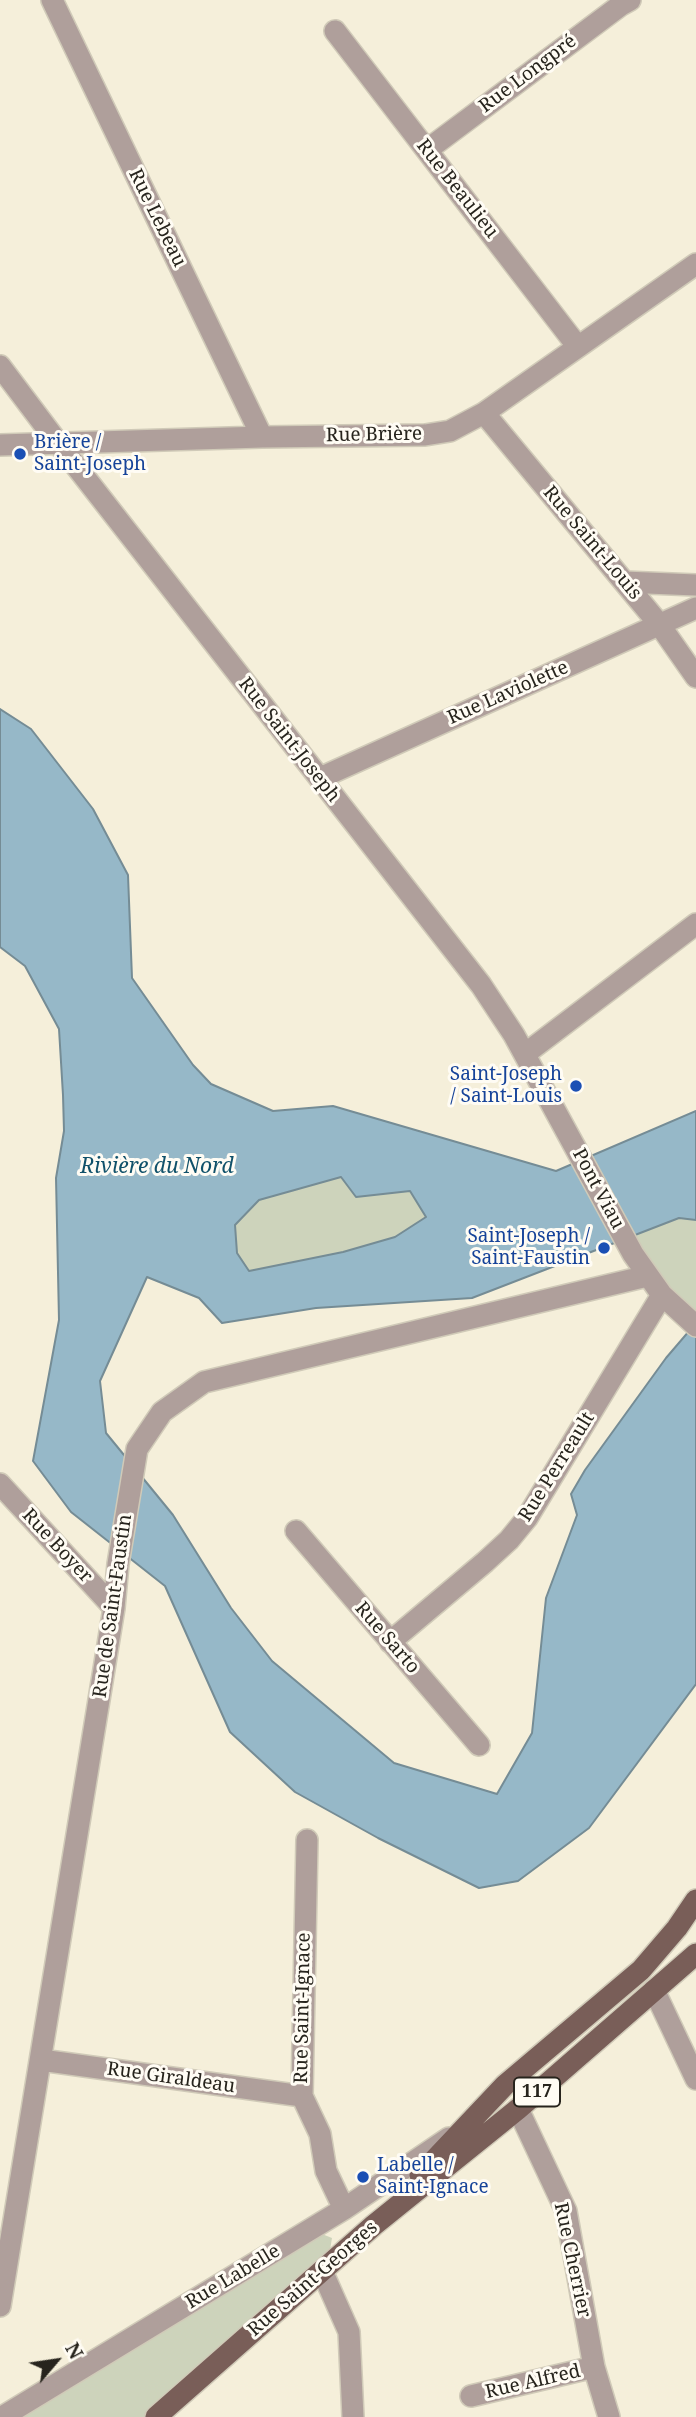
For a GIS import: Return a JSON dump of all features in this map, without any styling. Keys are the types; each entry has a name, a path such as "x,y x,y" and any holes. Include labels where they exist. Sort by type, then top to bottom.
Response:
{"main road":[{"name":"Rue Labelle","path":"373,2225 505,2085 641,1970 677,1928 696,1900"},
{"name":"Rue Saint-Georges","path":"156,2417 373,2225 518,2109 696,1954"}],"street":[{"name":"Rue Lebeau","path":"52,0 262,437"},
{"name":"Rue Longpré","path":"426,150 630,0"},
{"name":"Rue Beaulieu","path":"335,31 578,347"},
{"name":"Rue Brière","path":"0,444 425,435 450,431 484,413 696,264"},
{"name":"Rue Saint-Joseph","path":"0,366 481,985 525,1055 563,1124"},
{"name":"Rue Saint-Louis","path":"484,413 659,624 696,677"},
{"path":"624,582 696,585"},
{"name":"Rue Laviolette","path":"320,778 696,608"},
{"path":"525,1055 696,924"},
{"name":"Pont Viau","path":"563,1124 632,1254 647,1276"},
{"path":"647,1276 691,1323"},
{"name":"Rue de Saint-Faustin","path":"0,2306 2,2275 41,2060 137,1449 162,1412 204,1382 647,1276"},
{"name":"Rue Perreault","path":"390,1642 485,1562 509,1540 527,1518 662,1295"},
{"name":"Rue Boyer","path":"0,1484 114,1608"},
{"name":"Rue Sarto","path":"296,1531 479,1745"},
{"name":"Rue Saint-Ignace","path":"307,1840 302,2096 320,2134 326,2171 344,2209"},
{"path":"654,1990 696,2079"},
{"name":"Rue Giraldeau","path":"41,2060 302,2096"},
{"name":"Rue Cherrier","path":"518,2109 566,2211 594,2367 609,2417"},
{"name":"Rue Labelle","path":"2,2417 344,2209 460,2131"},
{"path":"322,2271 349,2332 353,2417"},
{"name":"Rue Alfred","path":"471,2396 594,2367"}],"green space":[{"path":"341,1177 357,1197 410,1191 426,1217 395,1237 343,1252 249,1271 237,1253 235,1225 259,1200"},
{"path":"679,1218 696,1220 696,1316 662,1295 631,1236"},
{"path":"322,2234 332,2238 330,2250 149,2417 4,2417"}],"water":[{"name":"Rivière du Nord","path":"0,709 31,729 93,809 128,875 132,978 193,1065 211,1084 273,1111 333,1106 556,1171 696,1111 696,1220 679,1218 472,1298 316,1308 222,1323 199,1298 147,1277 100,1381 106,1433 173,1515 231,1608 272,1661 394,1763 497,1794 532,1733 546,1598 577,1515 571,1494 585,1470 666,1358 696,1323 696,1684 589,1828 518,1881 479,1888 378,1838 295,1792 230,1732 165,1586 71,1512 33,1461 59,1320 56,1178 64,1131 59,1029 25,966 0,947","holes":["341,1177 356,1197 410,1191 426,1217 395,1237 343,1252 249,1271 237,1253 235,1225 259,1200"]}],"place":[{"name":"Brière / Saint-Joseph","path":"20,454"},
{"name":"Saint-Joseph / Saint-Louis","path":"576,1086"},
{"name":"Saint-Joseph / Saint-Faustin","path":"604,1248"},
{"name":"Labelle / Saint-Ignace","path":"363,2177"}]}
